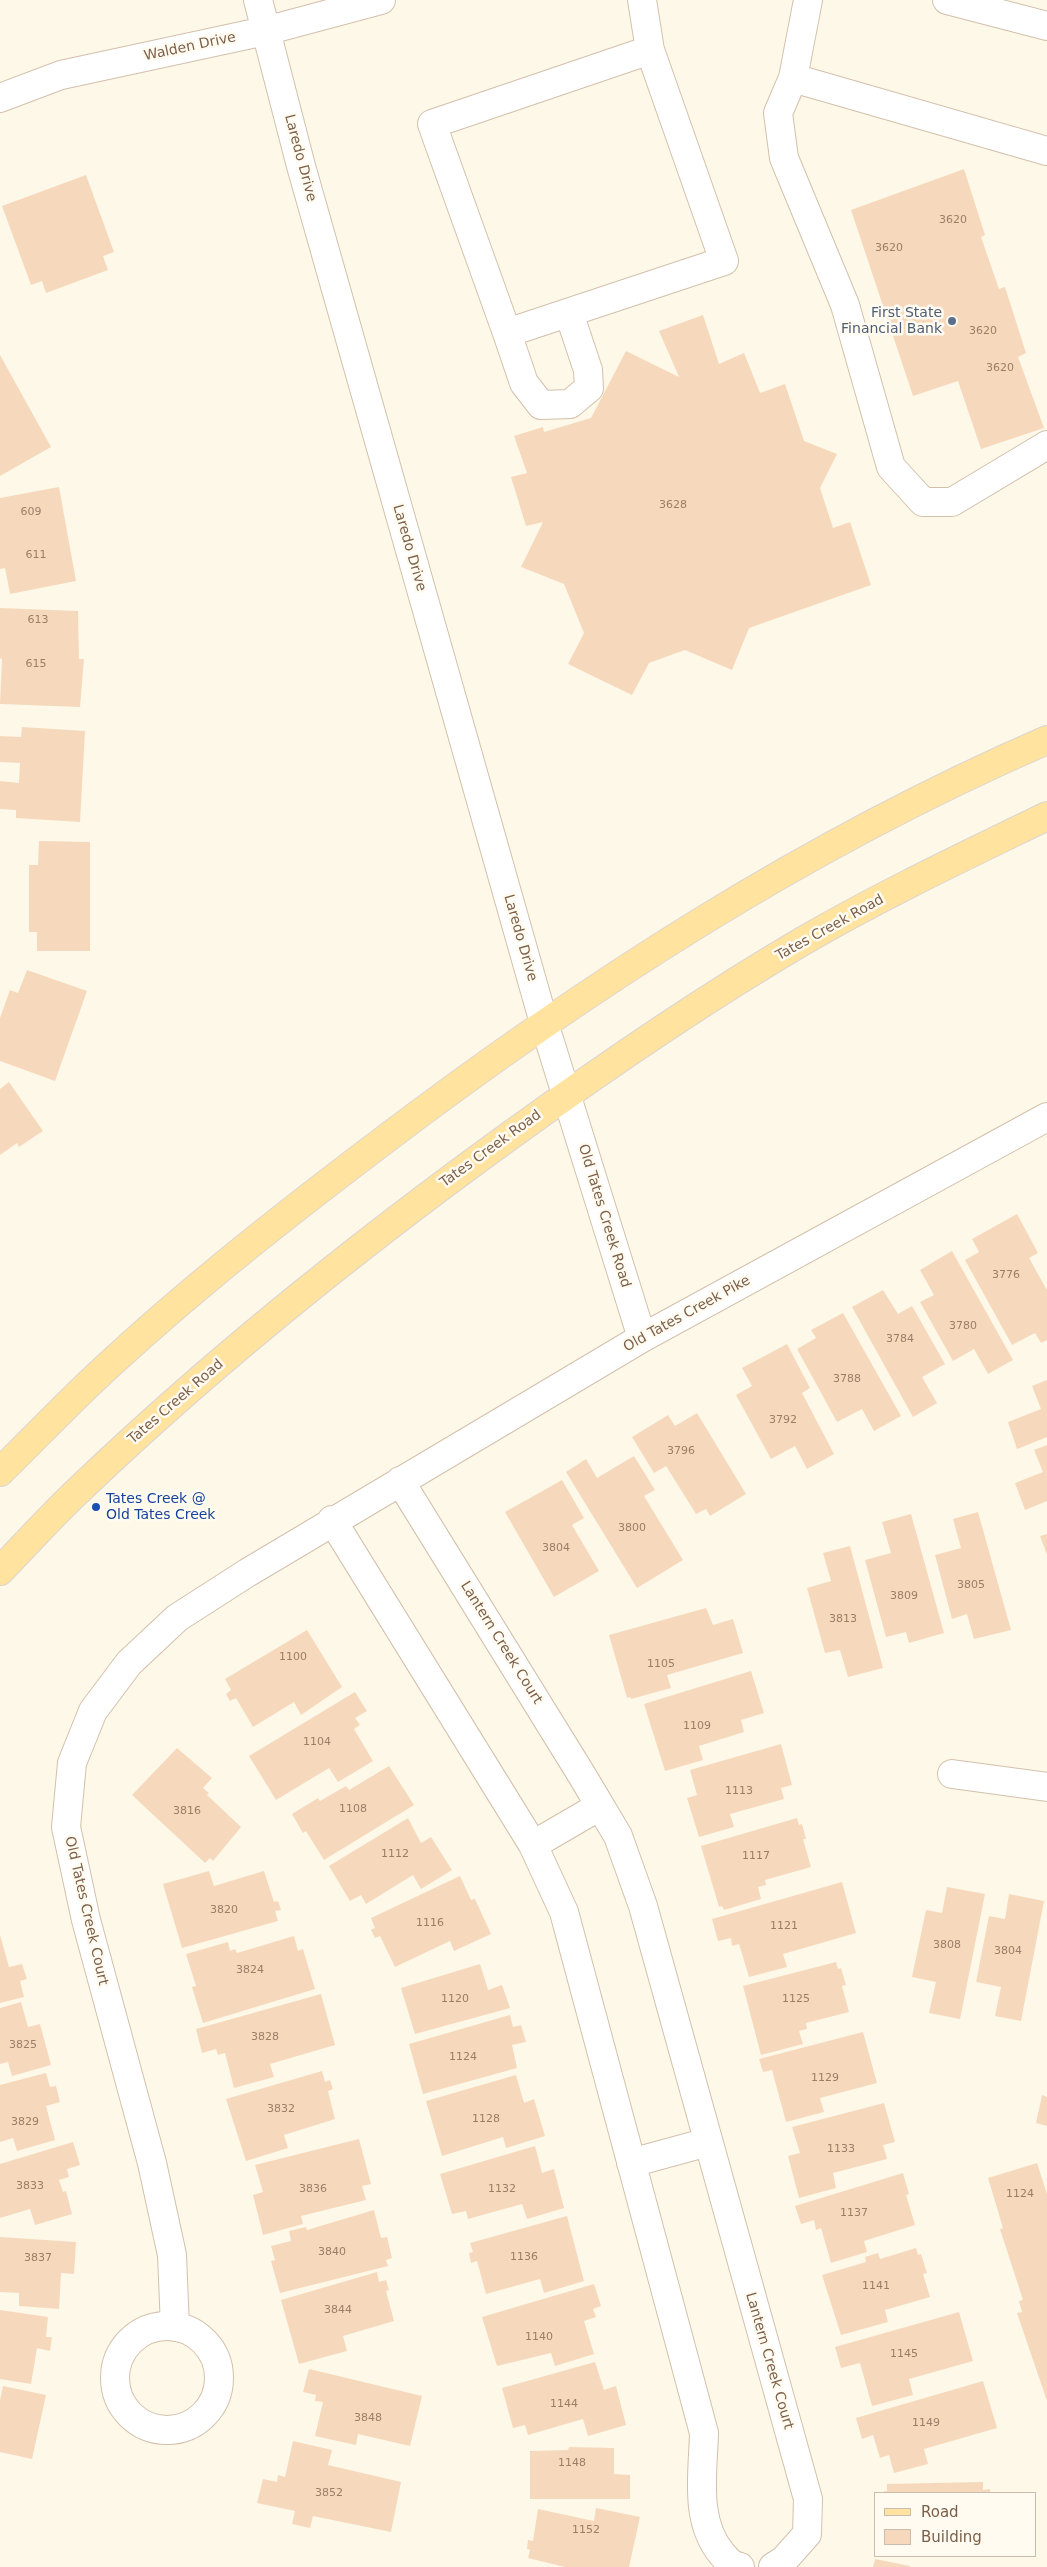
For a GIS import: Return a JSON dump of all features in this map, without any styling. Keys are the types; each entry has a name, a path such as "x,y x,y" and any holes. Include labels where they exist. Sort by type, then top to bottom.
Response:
{"main road":[{"path":"0,1472 119,1355 288,1213 416,1116 544,1023 647,953 778,876 905,808 1047,740"},
{"name":"Tates Creek Road","path":"0,1571 79,1490 147,1425 310,1286 438,1187 566,1095 679,1018 803,941 931,872 1047,816"}],"street":[{"name":"Laredo Drive","path":"258,0 265,31 544,1023 566,1095"},
{"name":"Walden Drive","path":"0,98 61,75 265,31 381,0"},
{"path":"507,333 724,261 650,50 642,0"},
{"path":"808,0 793,78 778,113 784,158 845,305 891,468 923,502 952,502 1047,446"},
{"path":"947,0 1047,26"},
{"path":"569,313 588,370 589,388 570,404 541,405 524,383 432,124 650,50"},
{"path":"793,78 1047,150"},
{"name":"Old Tates Creek Road","path":"566,1095 642,1338"},
{"name":"Old Tates Creek Pike","path":"332,1520 642,1338 1047,1117"},
{"name":"Lantern Creek Court","path":"400,1481 618,1836 643,1906 808,2499 807,2534 784,2560 772,2567"},
{"path":"332,1520 533,1845 564,1912 704,2433 702,2508 711,2542 731,2565 740,2567"},
{"name":"Old Tates Creek Court","path":"175,2327 172,2255 152,2163 86,1920 66,1827 72,1763 92,1711 129,1663 170,1624 332,1520"},
{"path":"952,1774 1047,1787"},
{"path":"533,1845 600,1806"},
{"path":"631,2162 708,2142"}],"building":[{"name":"First State Financial Bank","path":"964,169 985,235 981,237 999,289 1005,287 1026,353 1018,357 1044,428 981,449 958,381 913,396 851,210"},
{"path":"86,175 114,252 103,256 108,270 46,293 42,281 31,285 2,206"},
{"path":"703,315 719,364 744,353 760,393 785,384 804,441 837,454 820,488 833,528 850,522 871,585 749,628 732,670 685,650 649,663 632,695 568,664 584,633 564,584 521,567 543,522 526,526 511,477 527,473 514,436 543,427 544,432 591,418 626,351 679,377 659,331"},
{"path":"0,355 51,447 0,476"},
{"path":"59,487 76,581 10,594 5,568 0,569 0,498"},
{"path":"0,608 78,611 79,659 84,659 80,707 0,704 2,659 0,658"},
{"path":"22,727 85,731 80,822 16,818 16,810 0,809 0,781 19,783 20,763 0,762 0,736 21,737"},
{"path":"39,841 90,842 90,951 37,951 37,932 29,932 29,865 38,865"},
{"path":"27,970 87,991 55,1081 0,1061 0,1018 10,990 18,993"},
{"path":"9,1082 43,1131 19,1147 17,1143 0,1155 0,1089"},
{"path":"1017,1214 1038,1253 1029,1258 1047,1290 1047,1340 1041,1343 1035,1333 1012,1345 965,1260 979,1252 972,1239"},
{"path":"952,1251 1013,1360 988,1374 974,1349 953,1361 920,1302 934,1295 920,1270"},
{"path":"883,1290 898,1314 912,1306 945,1364 922,1377 937,1403 913,1417 852,1307"},
{"path":"843,1313 901,1416 874,1431 862,1409 837,1422 797,1349 816,1338 811,1330"},
{"path":"787,1344 810,1388 802,1393 834,1454 807,1469 795,1446 771,1459 736,1395 752,1386 742,1368"},
{"path":"1047,1380 1047,1437 1017,1449 1008,1422 1041,1409 1032,1386"},
{"path":"697,1413 746,1494 710,1516 706,1509 696,1514 666,1466 654,1473 632,1437 668,1415 675,1426"},
{"path":"1047,1445 1047,1501 1025,1510 1015,1483 1043,1472 1034,1450"},
{"path":"634,1456 655,1490 644,1496 683,1560 637,1588 566,1472 586,1459 597,1478"},
{"path":"562,1480 584,1518 572,1525 599,1571 554,1597 505,1512"},
{"path":"978,1512 1011,1630 974,1639 967,1614 952,1619 935,1555 961,1548 953,1519"},
{"path":"911,1514 944,1633 909,1643 906,1632 886,1637 865,1560 891,1553 882,1522"},
{"path":"1047,1534 1047,1555 1040,1536"},
{"path":"850,1546 883,1668 848,1677 840,1650 825,1653 807,1588 831,1581 823,1553"},
{"path":"706,1608 713,1625 733,1619 743,1653 667,1675 671,1688 631,1699 630,1697 627,1698 609,1635"},
{"path":"307,1630 342,1687 301,1715 294,1702 253,1727 236,1698 230,1701 226,1694 231,1690 225,1679"},
{"path":"751,1671 764,1713 741,1720 744,1732 699,1746 703,1760 665,1771 644,1704"},
{"path":"355,1692 367,1711 355,1718 360,1725 354,1729 373,1761 338,1782 329,1768 276,1800 249,1756"},
{"path":"781,1744 792,1785 781,1788 784,1799 730,1814 734,1827 699,1837 687,1798 697,1795 690,1770"},
{"path":"177,1748 212,1778 203,1788 209,1793 207,1795 241,1827 213,1861 210,1858 205,1863 132,1795"},
{"path":"389,1766 414,1805 324,1860 306,1831 303,1833 292,1814 318,1798 320,1801 346,1786 349,1790"},
{"path":"408,1818 421,1843 431,1837 452,1870 421,1889 413,1875 366,1904 361,1895 350,1901 329,1866"},
{"path":"797,1818 799,1825 802,1824 806,1839 803,1839 811,1867 765,1880 766,1885 758,1887 761,1899 724,1910 722,1906 719,1907 701,1846"},
{"path":"209,1871 214,1886 264,1871 274,1902 278,1901 281,1910 275,1911 278,1921 182,1948 163,1884"},
{"path":"460,1876 471,1900 475,1899 491,1934 454,1951 450,1941 395,1967 380,1936 375,1938 371,1930 375,1928 371,1918"},
{"path":"842,1882 856,1933 783,1954 787,1967 749,1977 739,1944 732,1946 731,1938 718,1941 712,1919"},
{"path":"947,1887 985,1894 960,2019 929,2013 936,1982 912,1977 926,1910 942,1913"},
{"path":"1009,1894 1044,1901 1021,2021 995,2016 1001,1987 976,1982 989,1916 1005,1919"},
{"path":"0,1935 9,1967 22,1964 27,1979 20,1981 24,1997 0,2003"},
{"path":"294,1936 298,1951 303,1949 315,1989 203,2023 192,1987 196,1986 186,1954 228,1942 230,1951 235,1949 237,1953"},
{"path":"836,1962 838,1969 841,1968 846,1985 842,1986 849,2012 806,2023 807,2029 799,2031 803,2044 761,2055 743,1986"},
{"path":"480,1964 488,1990 502,1985 510,2008 415,2034 401,1988"},
{"path":"321,1994 335,2045 270,2064 274,2077 234,2088 225,2053 218,2055 216,2049 202,2053 196,2029"},
{"path":"21,2002 28,2027 40,2024 51,2065 12,2076 8,2062 0,2064 0,2008"},
{"path":"510,2015 513,2027 521,2025 526,2042 512,2045 517,2068 423,2094 409,2044"},
{"path":"863,2032 877,2083 820,2098 824,2112 786,2122 772,2070 763,2072 759,2059"},
{"path":"322,2071 325,2082 330,2080 333,2089 328,2091 335,2119 284,2135 288,2148 246,2161 226,2099"},
{"path":"46,2073 50,2087 56,2086 60,2102 46,2106 55,2140 17,2151 13,2138 0,2142 0,2085"},
{"path":"516,2075 524,2103 534,2099 545,2136 506,2148 503,2137 442,2156 426,2101"},
{"path":"1042,2095 1047,2097 1047,2126 1036,2123"},
{"path":"884,2103 895,2142 883,2145 887,2159 833,2173 836,2188 799,2198 788,2156 800,2153 792,2127"},
{"path":"359,2139 371,2184 362,2186 366,2200 301,2216 303,2224 263,2235 253,2195 263,2192 255,2165"},
{"path":"73,2142 80,2165 67,2169 69,2177 59,2180 63,2192 66,2191 72,2214 35,2225 30,2209 0,2218 0,2164"},
{"path":"535,2146 542,2173 554,2169 564,2208 527,2219 522,2204 468,2219 466,2211 452,2214 440,2174"},
{"path":"1037,2163 1047,2194 1047,2401 1017,2313 1022,2312 1019,2301 1023,2300 1000,2229 1003,2228 988,2178"},
{"path":"903,2173 909,2194 906,2195 915,2225 864,2241 867,2252 831,2263 821,2228 816,2230 814,2220 801,2224 795,2206"},
{"path":"374,2210 381,2238 387,2237 392,2258 386,2260 388,2266 280,2293 271,2261 275,2260 271,2246 291,2241 289,2231 306,2227 307,2230"},
{"path":"567,2216 584,2281 544,2293 540,2279 486,2294 477,2261 471,2263 469,2253 473,2252 470,2243"},
{"path":"0,2237 76,2242 74,2274 61,2273 59,2309 19,2306 19,2293 0,2292"},
{"path":"916,2248 918,2255 921,2254 927,2273 923,2274 930,2297 885,2310 888,2322 841,2335 822,2275 866,2262 865,2257 878,2253 880,2259"},
{"path":"377,2272 379,2282 386,2280 389,2290 386,2291 394,2321 343,2336 347,2351 299,2364 281,2300"},
{"path":"594,2284 601,2306 593,2309 596,2317 584,2321 594,2354 555,2366 551,2353 497,2366 482,2317"},
{"path":"0,2310 48,2317 46,2337 52,2337 50,2351 37,2348 31,2384 0,2379"},
{"path":"959,2312 973,2361 909,2379 913,2395 872,2406 860,2363 841,2368 835,2347"},
{"path":"595,2362 604,2390 616,2386 626,2425 588,2436 583,2419 528,2435 525,2425 513,2428 502,2388"},
{"path":"309,2369 422,2396 410,2446 358,2434 356,2445 315,2436 323,2402 315,2401 316,2395 303,2392"},
{"path":"983,2381 997,2428 924,2449 928,2464 894,2473 889,2455 880,2458 873,2435 862,2439 856,2418"},
{"path":"3,2386 46,2395 32,2459 0,2452 0,2400"},
{"path":"293,2441 332,2450 328,2465 401,2482 391,2532 313,2516 310,2528 292,2524 295,2511 257,2503 263,2479 277,2482 278,2475 285,2477"},
{"path":"569,2447 614,2448 614,2474 630,2475 630,2499 530,2499 530,2451 568,2450"},
{"path":"983,2482 983,2490 990,2489 990,2492 884,2492 887,2491 887,2484"},
{"path":"596,2508 640,2517 629,2567 565,2567 528,2558 530,2550 527,2549 528,2540 533,2541 538,2509 594,2521"},
{"path":"875,2559 910,2566 910,2567 873,2567"}],"place":[{"name":"First State Financial Bank","path":"952,321"},
{"name":"Tates Creek @ Old Tates Creek","path":"96,1507"}]}
